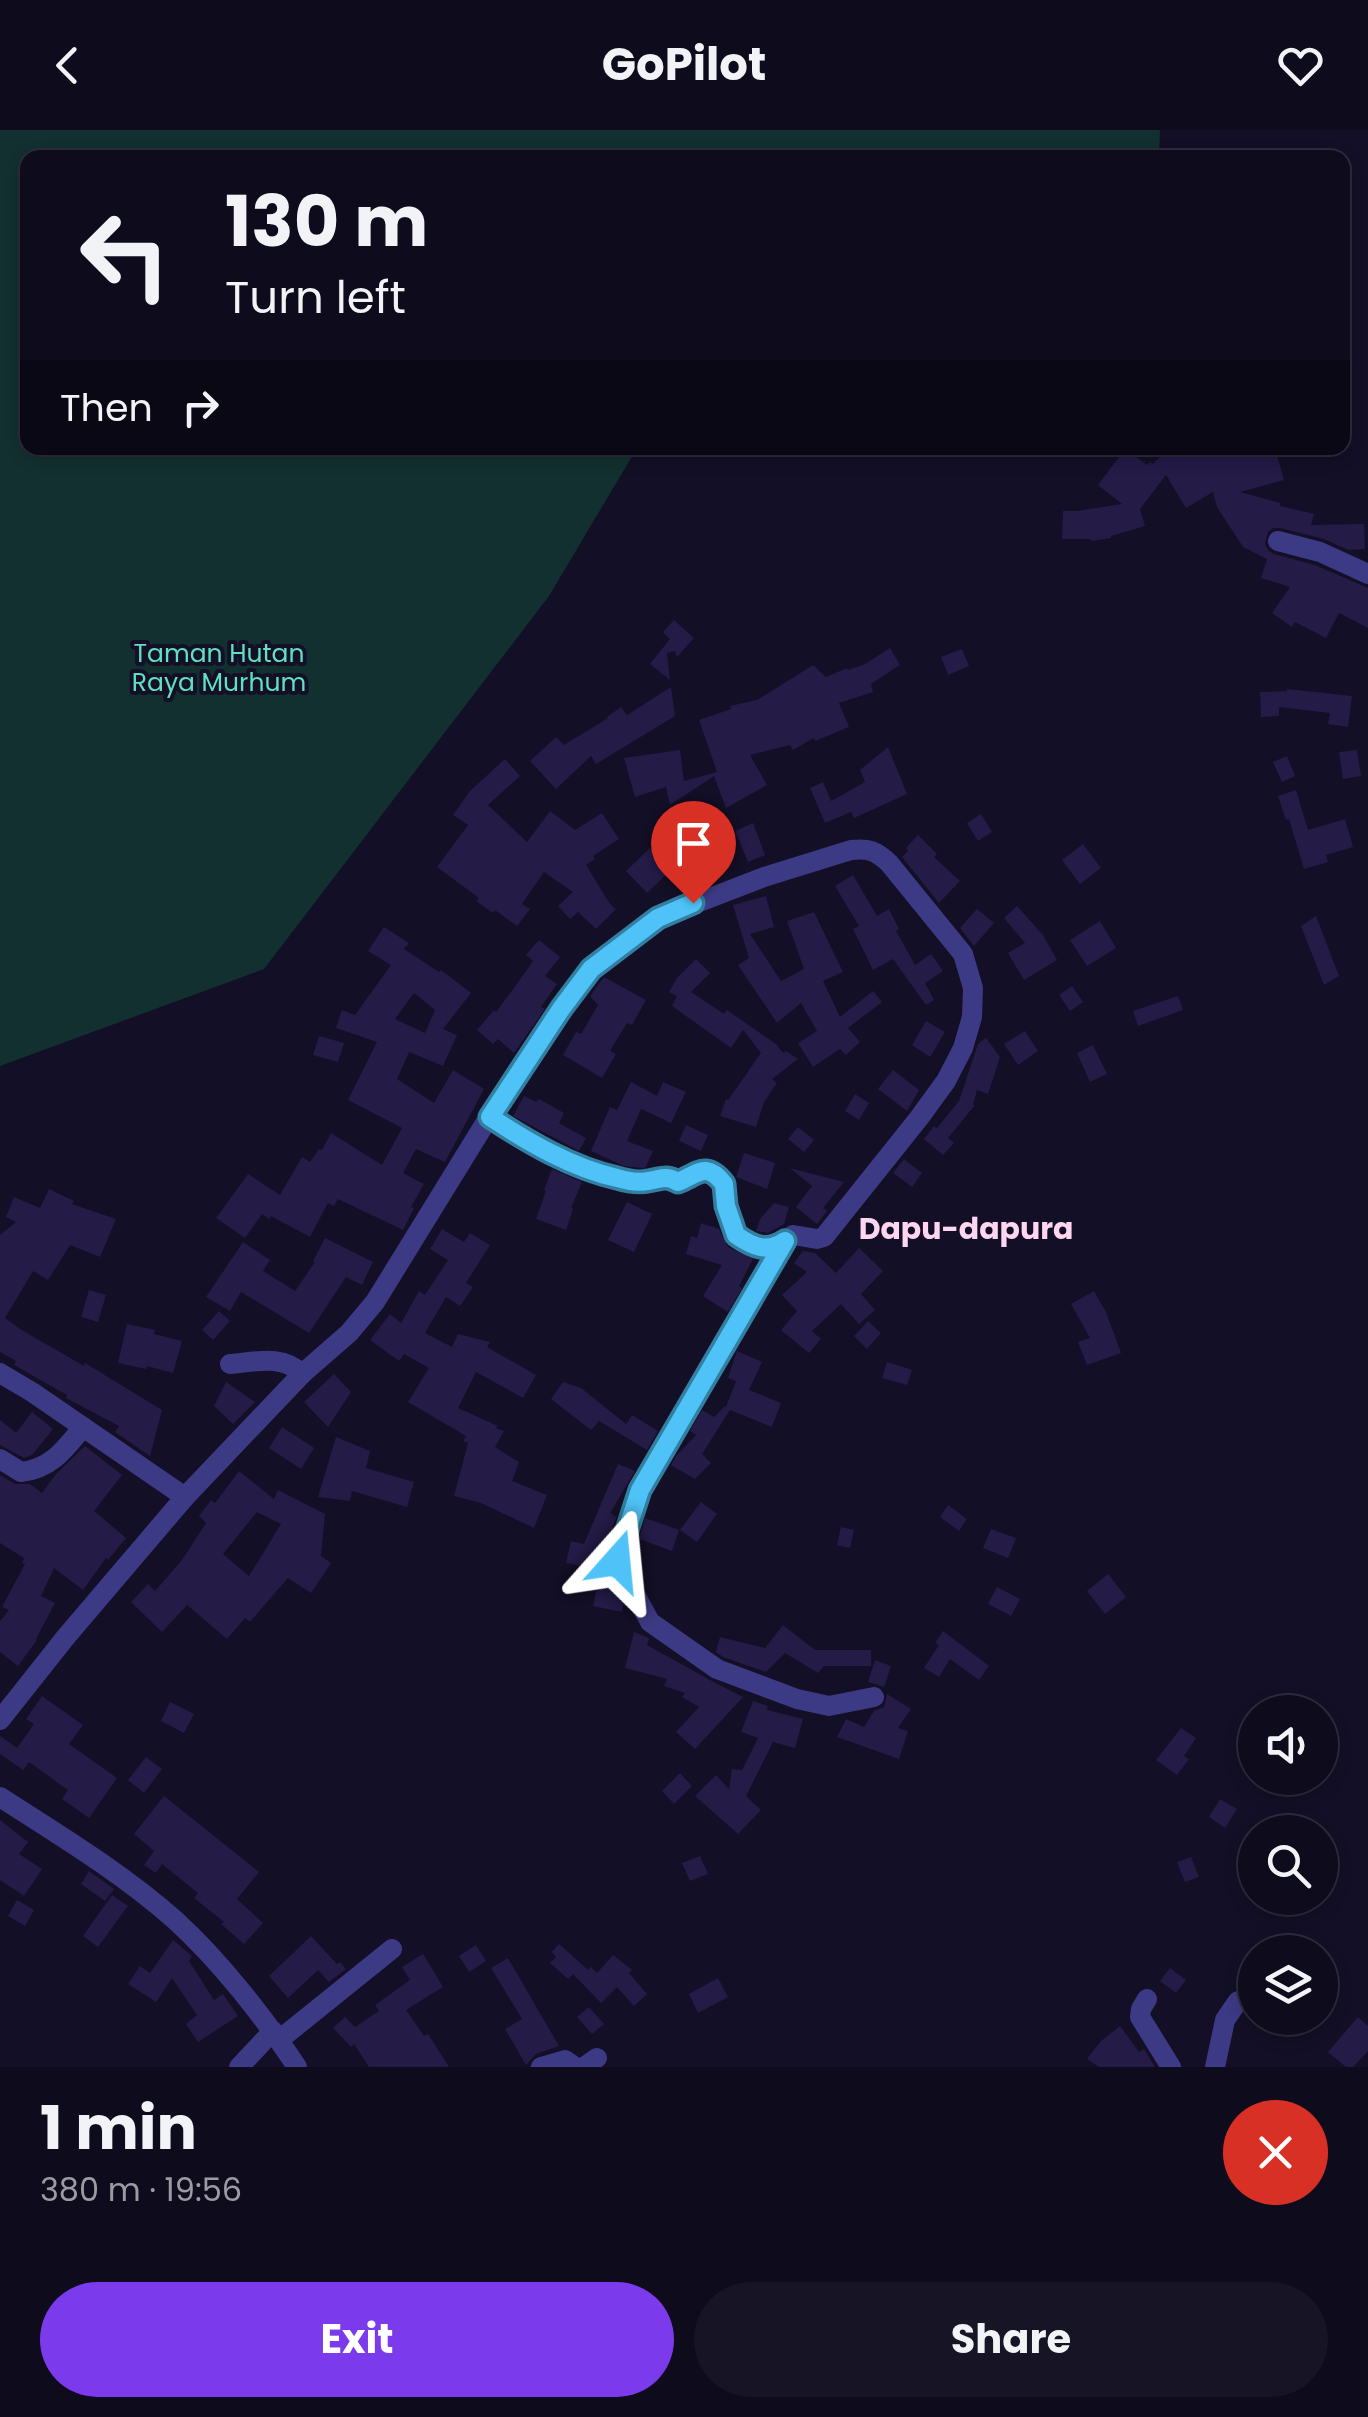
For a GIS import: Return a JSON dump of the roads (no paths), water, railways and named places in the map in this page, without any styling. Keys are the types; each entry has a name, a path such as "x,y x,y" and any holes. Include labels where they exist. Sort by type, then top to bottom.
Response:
{"street":[{"path":"1278,542 1320,552 1368,574"},
{"path":"0,1720 186,1497 375,1302 490,1117 591,969 658,918 764,877 866,848 889,862 963,954 973,988 972,1017 963,1048 920,1118 824,1236 817,1239 793,1235 773,1248 766,1248 736,1235 726,1206 724,1184 710,1172 696,1171 678,1182 664,1176 642,1182 620,1179 541,1148 490,1117"},
{"path":"785,1241 640,1490 617,1561 650,1622 717,1669 797,1699 829,1706 874,1697"},
{"path":"230,1364 284,1362 302,1374"},
{"path":"0,1373 186,1497"},
{"path":"0,1459 21,1472 41,1468 58,1457 83,1427"},
{"path":"0,1796 173,1918 198,1942 297,2067"},
{"path":"239,2067 392,1949"},
{"path":"1147,1999 1140,2017 1172,2067"},
{"path":"1215,2067 1224,2020 1238,2001"},
{"path":"541,2067 565,2060 575,2067"}],"district":[{"name":"Dapu-dapura","path":"966,1228"}],"park label":[{"name":"Taman Hutan Raya Murhum","path":"219,668"}]}
